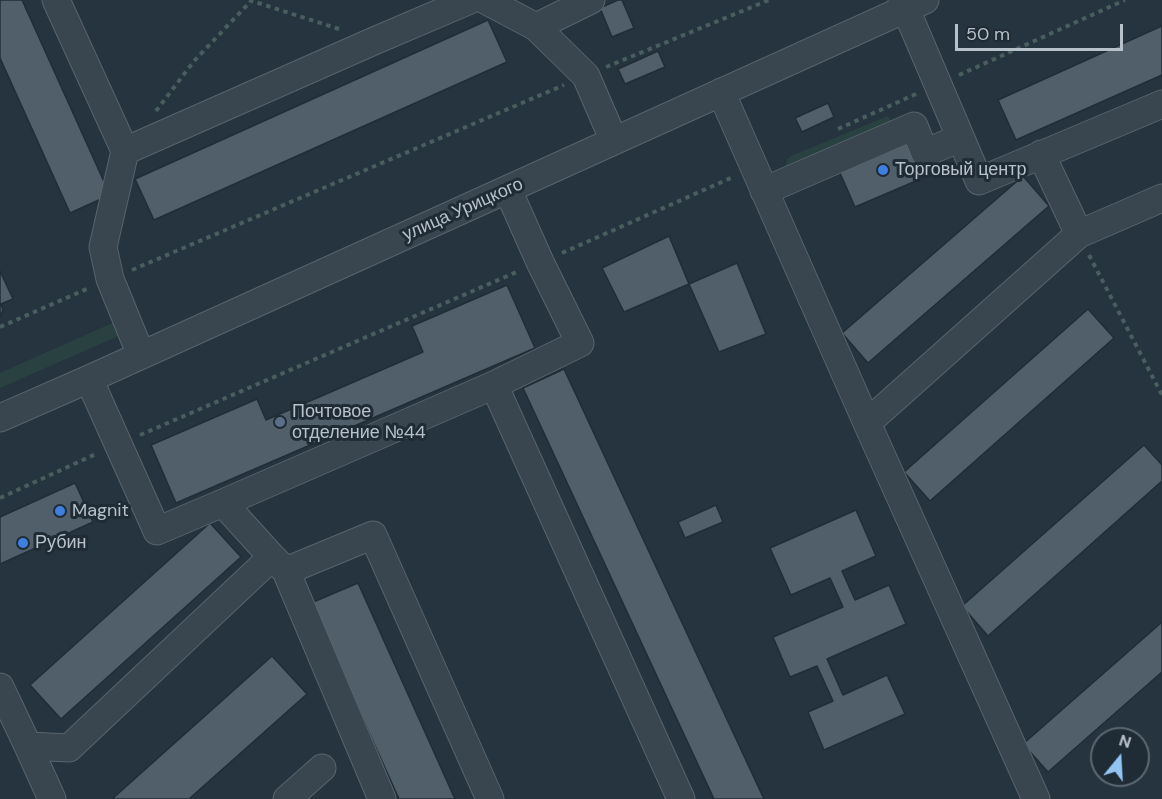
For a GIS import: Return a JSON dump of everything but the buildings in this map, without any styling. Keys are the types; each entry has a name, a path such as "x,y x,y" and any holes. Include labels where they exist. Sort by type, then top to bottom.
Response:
{"street":[{"path":"56,0 125,151 104,247 110,279 141,355"},
{"path":"125,151 470,0"},
{"path":"485,0 536,27 586,76 614,141"},
{"path":"536,27 591,0"},
{"path":"911,3 960,138 979,181 1162,104"},
{"name":"улица Урицкого","path":"0,418 508,190 911,3"},
{"path":"721,92 1036,799"},
{"path":"764,190 914,126 925,153 960,138"},
{"path":"1041,154 1078,234"},
{"path":"89,379 157,531 494,385 580,344 508,190"},
{"path":"867,423 1078,234 1162,198"},
{"path":"494,385 681,799"},
{"path":"223,503 279,564 382,799"},
{"path":"28,746 69,748 279,564 373,535 490,799"},
{"path":"3,699 52,799"},
{"path":"287,799 322,768"}],"path":[{"path":"153,115 194,61 250,0 374,41"},
{"path":"0,327 769,0"},
{"path":"1078,234 1162,395"}],"green space":[{"path":"888,116 895,129 797,168 785,167 791,156"},
{"path":"117,321 123,334 0,388 0,373"}],"place":[{"name":"Торговый центр","path":"883,170"},
{"name":"Почтовое отделение №44","path":"280,422"},
{"name":"Magnit","path":"60,511"},
{"name":"Рубин","path":"23,543"}]}
